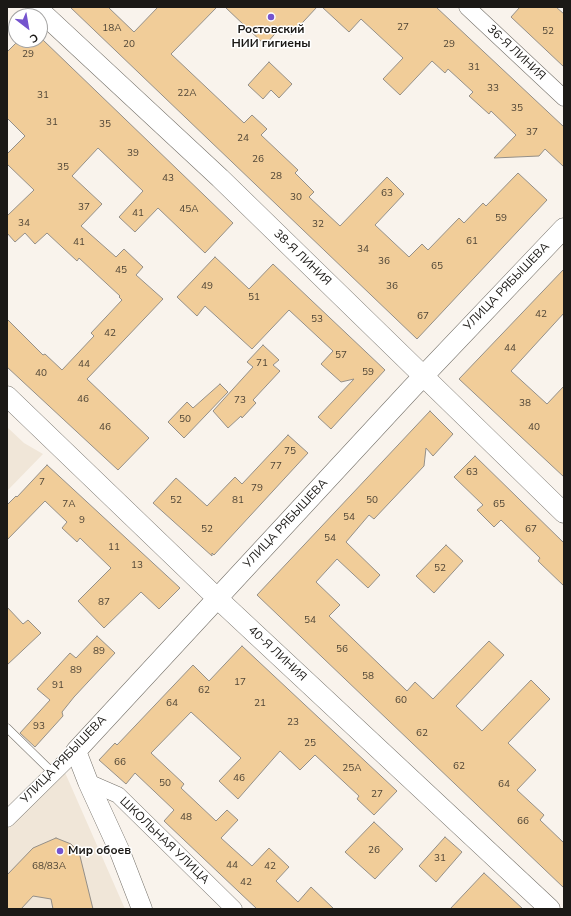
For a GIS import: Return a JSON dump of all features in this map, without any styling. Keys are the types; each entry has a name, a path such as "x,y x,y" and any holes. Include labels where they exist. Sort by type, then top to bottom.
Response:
{"street":[{"name":"38-Я ЛИНИЯ","path":"36,7 220,178 564,513"},
{"name":"36-Я ЛИНИЯ","path":"467,7 564,98"},
{"name":"УЛИЦА РЯБЫШЕВА","path":"7,819 76,751 423,376 564,228"},
{"name":"40-Я ЛИНИЯ","path":"7,396 217,598 550,909"},
{"path":"76,751 88,782 120,852 142,909"},
{"name":"ШКОЛЬНАЯ УЛИЦА","path":"88,782 118,795 234,909"}],"lane":[{"path":"7,728 53,773"}],"shaded area":[{"path":"7,427 24,443 43,454 7,491"},
{"path":"63,768 125,909 7,909 7,827"}],"building":[{"path":"70,7 108,7 134,32 158,7 217,7 171,54 244,123 252,115 267,129 261,135 298,170 295,173 314,192 309,197 340,226 387,177 404,194 375,225 409,257 422,244 428,250 459,218 464,223 483,203 486,206 518,173 547,200 417,339"},
{"name":"Ростовский НИИ гигиены","path":"225,7 317,7 291,35 282,26 265,45"},
{"path":"322,7 436,7 564,127 564,167 545,149 539,156 494,158 516,135 491,111 489,114 469,96 473,92 448,69 445,73 432,61 400,95 383,79 403,58 361,19 349,32"},
{"path":"520,7 556,7 564,14 564,67 511,17"},
{"path":"48,45 233,223 205,253 158,208 135,232 119,217 143,191 98,148 72,176 102,204 81,226 116,257 124,249 143,267 136,275 163,299 87,379 149,438 118,470 7,367 7,319 43,355 45,354 62,370 94,336 91,333 122,300 119,297 120,296 79,258 77,261 47,233 35,244 25,233 15,242 7,233 7,216 34,190 7,164 7,154 25,136 7,118 7,52 11,48 48,48"},
{"path":"269,62 292,84 279,98 271,90 263,99 248,85"},
{"path":"215,257 249,289 273,264 385,370 331,429 318,417 354,379 341,382 321,364 333,351 289,310 252,349 205,306 197,316 177,297"},
{"path":"564,269 564,313 511,371 547,404 564,386 564,477 459,379"},
{"path":"263,345 279,360 273,365 280,371 253,400 256,403 242,418 241,416 228,428 213,411 253,367 247,362"},
{"path":"220,384 228,392 184,438 168,422 187,402 193,408"},
{"path":"430,411 453,434 433,456 426,448 424,466 374,519 369,515 346,542 380,575 368,588 337,559 316,582 340,605 329,616 407,691 415,682 433,699 489,641 504,655 456,706 482,731 531,680 550,699 508,743 536,770 517,790 544,815 540,820 564,843 564,888 257,595"},
{"path":"288,435 308,453 214,555 212,553 212,556 153,503 176,478 207,506 235,477 242,484"},
{"path":"475,456 564,543 564,586 538,561 540,558 501,520 494,527 477,510 483,505 454,477"},
{"path":"47,465 180,588 159,609 141,592 104,628 78,601 111,568 80,538 77,542 62,528 67,522 45,501 7,540 7,505 16,496 17,497"},
{"path":"446,545 463,561 434,593 416,576"},
{"path":"7,607 23,624 28,620 41,633 7,665"},
{"path":"97,636 115,653 74,697 62,712 63,716 35,747 20,733 50,700 37,689 70,653 76,658"},
{"path":"242,646 397,791 374,815 357,799 359,796 315,755 300,770 280,751 238,799 219,781 241,758 191,712 151,753 184,784 181,788 216,821 227,810 238,820 221,838 252,866 269,848 289,867 276,881 298,902 311,887 334,909 257,909 164,821 174,810 135,773 126,784 99,760 115,743 117,745 193,665 209,681"},
{"path":"374,822 403,849 375,879 345,852"},
{"path":"445,837 462,852 436,882 419,866"},
{"path":"56,838 71,844 79,852 93,909 53,909 51,899 33,896 21,909 7,909 7,875 33,848"},
{"path":"484,873 523,909 450,909"}],"place":[{"name":"Ростовский НИИ гигиены","path":"271,17"},
{"name":"Мир обоев","path":"60,851"}]}
